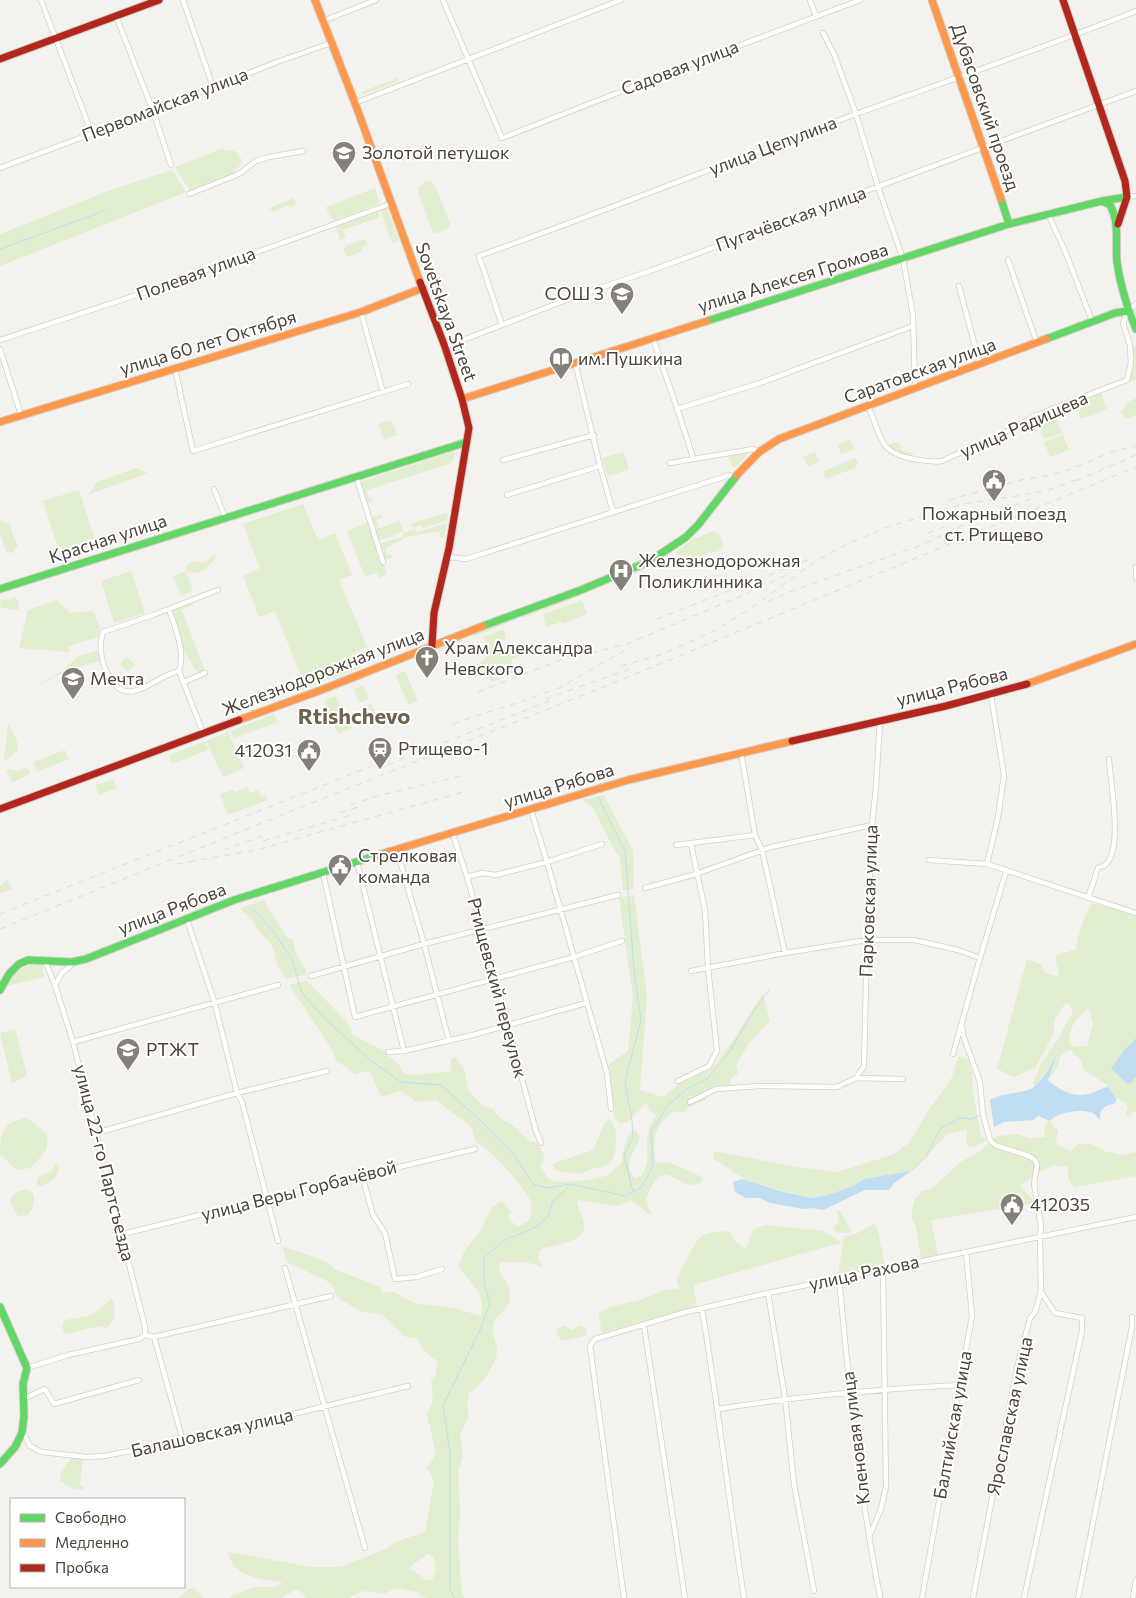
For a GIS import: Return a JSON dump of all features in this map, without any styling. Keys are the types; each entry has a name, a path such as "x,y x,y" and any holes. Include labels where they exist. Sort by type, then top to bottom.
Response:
{"street":[{"path":"41,0 92,134"},
{"path":"0,59 159,0"},
{"path":"182,0 213,87"},
{"name":"Sovetskaya Street","path":"315,0 445,347 462,399 469,428 447,557 438,580 432,646"},
{"path":"323,21 376,0"},
{"path":"443,0 468,60"},
{"path":"355,103 621,0"},
{"path":"810,0 816,16"},
{"name":"Садовая улица","path":"468,60 502,138 860,0"},
{"name":"Дубасовский проезд","path":"932,0 1009,224"},
{"path":"1063,0 1125,181 1127,197 1116,228"},
{"name":"улица Цепулина","path":"502,324 479,256 1136,11"},
{"path":"116,16 153,111 171,165"},
{"path":"823,33 834,54 856,114 878,187 903,259 913,315 915,389"},
{"name":"Первомайская улица","path":"0,168 331,43"},
{"name":"Пугачёвская улица","path":"445,347 566,300 661,267 984,148 1099,103 1136,91"},
{"path":"190,194 238,174 256,161 303,151"},
{"path":"1127,197 1136,196"},
{"name":"улица Алексея Громова","path":"462,399 1009,224 1102,201 1127,197"},
{"path":"1102,201 1110,205 1114,211 1116,255 1120,280 1128,311 1136,329"},
{"name":"Полевая улица","path":"0,340 152,290 390,204"},
{"path":"1048,214 1065,251 1092,321"},
{"path":"1008,260 1037,343"},
{"path":"959,286 980,365"},
{"name":"улица 60 лет Октября","path":"0,422 361,312 423,288"},
{"path":"1128,311 1136,304"},
{"path":"1128,311 1136,317"},
{"name":"Саратовская улица","path":"733,479 759,452 779,439 980,365 1092,321 1114,313 1128,311"},
{"name":"улица Радищева","path":"868,406 885,447 893,454 933,462 942,461 1012,429 1034,416 1127,380 1131,362 1130,345 1123,324 1128,311"},
{"path":"361,312 384,392"},
{"path":"677,409 760,383 913,326"},
{"path":"653,338 682,419 693,458"},
{"path":"0,349 21,415"},
{"path":"575,362 613,512"},
{"path":"175,369 193,451 408,384"},
{"path":"504,460 594,435"},
{"name":"Красная улица","path":"0,589 467,442"},
{"path":"670,463 753,449 759,452"},
{"path":"507,495 600,466"},
{"path":"356,476 383,562"},
{"path":"447,557 466,559 730,476 733,479"},
{"name":"Железнодорожная улица","path":"0,809 202,729 325,689 522,611 581,590 650,561 686,537 698,525 733,479"},
{"path":"214,488 225,517"},
{"path":"1136,567 1136,578"},
{"path":"179,671 135,692 128,692 109,678 101,653 103,632 218,590"},
{"path":"169,609 182,662 179,671 202,729"},
{"name":"улица Рябова","path":"72,964 253,894 357,862 645,776 991,695 1136,644"},
{"path":"184,682 205,673"},
{"path":"987,864 998,817 1004,775 991,695"},
{"name":"Парковская улица","path":"856,1078 864,1066 866,940 880,721"},
{"path":"741,752 755,835 762,850 785,953"},
{"path":"1088,898 1098,868 1105,865 1112,855 1115,833 1109,759"},
{"path":"531,810 548,862 607,1073 611,1109"},
{"path":"645,888 696,874 771,847 872,824"},
{"name":"Ртищевский переулок","path":"452,834 482,929 494,979 536,1131 541,1143"},
{"path":"676,845 755,835"},
{"path":"467,877 482,873 496,875 548,862 602,844"},
{"path":"678,1081 708,1066 717,1051 708,968 705,910 691,844"},
{"path":"397,850 449,1041"},
{"path":"929,860 987,864 1006,872 1136,913"},
{"path":"357,862 404,1051"},
{"path":"953,1054 1006,872"},
{"path":"323,873 355,1017 574,957 622,941"},
{"path":"311,976 424,944 618,895"},
{"path":"187,920 214,1004 237,1093 242,1102 278,1241"},
{"path":"691,971 866,940 914,940 958,950 980,958"},
{"path":"0,990 9,973 22,962 33,958 72,964"},
{"name":"улица 22-го Партсъезда","path":"43,959 48,966 55,985 73,1042 123,1234 145,1327 145,1335"},
{"path":"55,985 62,973 72,964"},
{"path":"73,1042 278,985"},
{"path":"388,1052 404,1051 449,1041 586,1003"},
{"name":"Ярославская улица","path":"962,1027 963,1035 980,1082 983,1115 990,1140 995,1145 1029,1156 1035,1160 1034,1184 1042,1226 1040,1236 1041,1292 1035,1312 1030,1318 1017,1368 973,1598"},
{"path":"96,1133 237,1093 327,1071"},
{"path":"690,1102 716,1089 760,1086 837,1086 856,1078 903,1079"},
{"name":"улица Веры Горбачёвой","path":"123,1234 475,1149"},
{"path":"362,1176 373,1215 384,1233 395,1279 417,1277 442,1269"},
{"name":"улица Рахова","path":"624,1598 590,1346 595,1339 686,1312 768,1293 1040,1236 1136,1218"},
{"name":"Балтийская улица","path":"922,1598 972,1316 966,1252"},
{"path":"285,1268 365,1548"},
{"path":"868,1539 881,1509 886,1487 883,1269"},
{"name":"Кленовая улица","path":"839,1278 850,1392 868,1539 880,1596"},
{"path":"1024,1598 1082,1331 1082,1318 1055,1313 1041,1292"},
{"path":"768,1293 785,1398 794,1484 814,1591"},
{"path":"27,1368 68,1355 139,1339 145,1335 154,1336 330,1296"},
{"path":"0,1307 27,1368 22,1381 25,1424 23,1432 3,1460"},
{"path":"702,1309 744,1598"},
{"path":"1078,1598 1132,1327 1132,1317"},
{"path":"644,1325 686,1598"},
{"path":"154,1336 183,1441"},
{"path":"23,1399 45,1389 54,1404 139,1380"},
{"name":"Балашовская улица","path":"23,1432 30,1446 37,1451 87,1457 104,1456 183,1441 408,1386"},
{"path":"718,1409 785,1398 885,1389 960,1386"},
{"path":"1133,1598 1136,1580"}],"green space":[{"path":"398,78 399,81 362,95 361,92"},
{"path":"221,149 235,151 242,160 239,166 228,176 190,191 175,167"},
{"path":"172,170 186,192 0,266 0,234 108,191"},
{"path":"426,181 431,182 436,188 450,223 449,228 437,233 434,233 432,230 417,189"},
{"path":"375,188 380,203 334,221 330,217 326,207"},
{"path":"294,198 296,203 293,206 285,206 274,212 269,208"},
{"path":"387,206 399,240 392,243 380,208"},
{"path":"377,210 380,217 343,230 346,238 340,240 335,225"},
{"path":"365,239 367,245 362,247 363,251 347,257 344,249 347,245"},
{"path":"1136,346 1136,380 1130,382 1127,381 1133,363 1131,348"},
{"path":"1101,393 1107,409 1081,419 1075,404"},
{"path":"1136,398 1136,415 1126,419 1121,411 1126,407 1126,403"},
{"path":"1054,412 1062,433 1044,439 1036,418"},
{"path":"391,420 397,435 384,439 378,424"},
{"path":"1063,435 1069,450 1050,457 1044,442"},
{"path":"850,440 854,449 841,454 838,444"},
{"path":"898,442 902,450 914,454 906,455 900,453 887,445"},
{"path":"747,451 748,454 735,468 732,467 728,455"},
{"path":"451,452 455,453 454,459 449,464 367,490 369,499 371,498 373,502 368,503 365,500 360,482"},
{"path":"624,452 629,470 607,476 602,458"},
{"path":"815,452 819,462 808,467 803,457"},
{"path":"855,458 858,463 854,469 827,479 824,477 824,471"},
{"path":"136,468 148,473 88,495 97,482"},
{"path":"79,490 97,546 61,557 43,501"},
{"path":"303,504 318,540 335,533 352,575 339,580 367,647 355,653 360,668 303,689 302,686 304,684 275,611 259,617 243,576 260,568 243,524"},
{"path":"445,513 448,514 447,520 423,528 421,525 413,528 411,524"},
{"path":"381,515 382,518 376,520 379,528 400,521 403,531 378,541 371,518"},
{"path":"0,520 11,525 18,545 12,553 6,552 0,532"},
{"path":"368,522 387,574 380,578 376,573 365,577 347,531"},
{"path":"447,523 444,537 441,538 439,531 406,537 385,549 387,555 391,554 392,558 383,559 379,546 382,543 403,537 403,533 416,529 417,532"},
{"path":"713,531 720,535 723,541 723,547 717,552 708,553 699,558 674,554 694,538"},
{"path":"215,554 216,557 213,561 202,571 194,573 185,570 190,562 204,562"},
{"path":"131,571 145,613 114,623 101,581"},
{"path":"186,571 193,591 181,596 173,576"},
{"path":"579,593 580,596 522,618 521,615"},
{"path":"16,597 19,604 18,610 1,608 0,601"},
{"path":"57,600 70,613 93,611 100,627 98,637 68,646 69,652 19,648 28,610"},
{"path":"582,600 587,614 562,624 561,622 546,627 543,614"},
{"path":"190,602 193,605 182,610 205,671 198,672 188,658 172,611"},
{"path":"517,617 518,619 475,636 474,633"},
{"path":"504,629 506,639 499,641 501,648 524,642 525,647 517,657 511,660 515,669 513,673 492,682 489,678 485,679 481,672 479,672 477,665 487,657 488,652 485,644 487,643 483,637"},
{"path":"462,639 463,641 430,654 429,652"},
{"path":"97,651 101,660 98,662 71,668 34,688 60,672 79,656"},
{"path":"126,657 135,664 128,672 120,665"},
{"path":"405,671 418,701 408,705 396,675"},
{"path":"363,685 369,699 359,703 354,689"},
{"path":"336,696 341,710 329,714 324,700"},
{"path":"371,703 377,717 366,721 361,708"},
{"path":"274,714 278,722 234,738 231,731"},
{"path":"345,714 351,728 338,734 332,720"},
{"path":"8,725 10,725 16,740 18,750 6,760 4,759"},
{"path":"228,732 244,768 223,777 206,741"},
{"path":"205,741 208,750 172,764 169,755"},
{"path":"65,750 69,759 37,772 33,762"},
{"path":"27,767 30,774 13,782 11,781 6,770 17,771"},
{"path":"113,779 117,788 99,795 95,785"},
{"path":"247,787 250,793 258,790 261,797 266,795 268,800 228,815 220,794 233,790 235,792"},
{"path":"604,795 633,851 634,889 623,890 620,858 593,808 582,800"},
{"path":"8,879 12,889 0,893 0,886"},
{"path":"634,895 647,996 640,1090 663,1097 681,1083 714,1065 730,1045 763,993 770,1021 749,1043 736,1065 738,1073 730,1080 731,1086 725,1092 707,1091 706,1100 688,1107 683,1113 674,1111 658,1128 654,1140 656,1163 672,1164 703,1178 700,1183 692,1185 672,1176 665,1175 659,1177 653,1184 646,1199 652,1216 631,1201 617,1206 577,1200 584,1223 583,1230 575,1239 540,1250 538,1260 543,1267 526,1262 500,1262 499,1271 508,1285 510,1300 494,1323 493,1331 497,1354 492,1367 483,1380 469,1393 467,1406 469,1416 460,1434 463,1456 458,1471 460,1512 458,1541 462,1594 465,1598 426,1598 420,1595 420,1593 396,1588 384,1594 363,1591 349,1598 305,1598 306,1596 297,1589 281,1598 230,1598 253,1587 275,1587 283,1583 250,1576 242,1572 231,1561 228,1552 312,1567 341,1567 386,1549 395,1542 425,1532 434,1482 430,1472 426,1469 436,1455 427,1414 433,1401 431,1380 436,1375 437,1361 423,1350 418,1339 406,1337 381,1314 361,1312 337,1297 331,1283 287,1262 282,1246 325,1261 336,1270 381,1287 381,1293 394,1292 414,1303 454,1308 481,1316 482,1308 479,1294 458,1266 465,1250 479,1233 492,1207 502,1201 511,1212 508,1217 517,1227 529,1221 532,1209 531,1202 515,1178 498,1159 475,1142 472,1128 436,1100 417,1102 401,1091 381,1097 370,1071 355,1074 336,1060 331,1048 289,985 307,981 348,1023 353,1035 382,1050 399,1065 404,1073 413,1075 451,1071 451,1059 455,1057 464,1069 468,1090 482,1105 493,1109 500,1118 512,1125 529,1141 537,1143 544,1159 540,1167 547,1178 553,1181 564,1182 606,1176 622,1163 622,1155 628,1135 635,1129 640,1136 629,1163 629,1168 635,1178 640,1177 647,1163 647,1137 656,1115 646,1103 628,1122 619,1123 614,1118 609,1064 628,1051 633,997 619,898","holes":["428,1554 434,1558 436,1571 432,1580 427,1580 408,1568"]},
{"path":"264,899 283,932 293,940 296,954 306,969 306,974 287,979 277,966 274,950 270,943 254,925 253,920 240,909"},
{"path":"1092,903 1136,914 1136,1038 1126,1048 1134,1078 1136,1078 1136,1112 1132,1112 1131,1116 1127,1117 1128,1108 1124,1102 1116,1098 1106,1084 1084,1070 1080,1059 1070,1050 1061,1054 1058,1067 1048,1080 1055,1059 1036,1086 1033,1084 1040,1066 1073,1012 1069,1003 1064,1005 1054,1020 1054,1033 1036,1067 1014,1077 997,1069 1027,959 1042,965 1045,973 1059,977 1055,956 1076,949 1080,931","holes":["1089,1009 1093,1024 1087,1046 1071,1046 1070,1035 1073,1025"]},
{"path":"34,964 42,966 44,977 6,986 18,972"},
{"path":"15,1029 27,1075 12,1084 0,1033"},
{"path":"959,1056 970,1060 972,1087 981,1137 989,1137 983,1143 970,1148 966,1144 967,1130 948,1134 911,1171 864,1179 853,1186 828,1195 812,1198 749,1182 713,1158 714,1151 802,1168 837,1172 892,1155 909,1143 951,1079"},
{"path":"27,1118 47,1133 47,1149 31,1168 17,1170 0,1155 2,1134 7,1125"},
{"path":"610,1120 615,1128 616,1143 615,1153 609,1164 588,1170 582,1174 557,1171 552,1164 593,1150 605,1122"},
{"path":"1050,1121 1058,1131 1056,1144 1070,1151 1079,1144 1091,1144 1105,1151 1120,1155 1136,1152 1136,1176 1074,1187 1068,1178 1068,1167 1052,1165 1020,1185 1035,1203 931,1220 938,1255 921,1259 916,1226 911,1216 915,1199 922,1191 931,1189 962,1161 979,1152 997,1136 1017,1134 1029,1138 1045,1137 1044,1126"},
{"path":"55,1164 59,1165 58,1173 54,1178 41,1186 37,1185 40,1175 51,1172"},
{"path":"26,1189 34,1195 33,1207 26,1215 18,1216 12,1206 11,1199 15,1193"},
{"path":"836,1210 840,1211 851,1230 849,1233 839,1233 833,1230 839,1220"},
{"path":"873,1224 877,1226 885,1266 838,1275 843,1243 832,1245 693,1285 697,1306 609,1331 604,1332 600,1330 601,1325 598,1314 609,1307 640,1300 664,1290 680,1289 677,1278 701,1236 713,1232 729,1231 736,1242 746,1249 753,1230 765,1225 824,1231 842,1243 844,1237 858,1233"},
{"path":"111,1299 113,1300 114,1319 106,1328 100,1326 65,1334 62,1327 65,1320 88,1316 100,1309"},
{"path":"564,1325 572,1330 581,1325 586,1329 587,1334 562,1341 557,1335 557,1330"},
{"path":"71,1458 83,1459 80,1485 84,1487 82,1490 71,1488 60,1481 61,1473"},
{"path":"192,1587 204,1598 178,1598"}],"water":[{"path":"1136,1038 1136,1078 1134,1078 1132,1083 1127,1084 1111,1068"},
{"path":"1056,1057 1048,1080 1052,1084 1077,1095 1089,1094 1108,1087 1116,1098 1116,1102 1103,1109 1100,1113 1100,1120 1095,1114 1085,1111 1074,1111 1058,1115 1050,1121 1038,1116 1034,1120 1004,1122 994,1127 990,1100 995,1097 1031,1089 1044,1076"},
{"path":"911,1171 894,1183 889,1190 865,1190 823,1210 770,1203 760,1198 746,1198 735,1192 733,1182 742,1179 780,1191 812,1198 828,1195 853,1186 864,1179"}],"waterway":[{"path":"0,249 104,211"},
{"path":"598,797 625,851 634,970 641,1020 625,1081 633,1137 624,1155 633,1191"},
{"path":"253,909 273,931 292,959 302,993 323,1017 374,1063 401,1082 441,1085 483,1123 513,1154 533,1184 548,1188 570,1184"},
{"path":"454,1598 450,1589 450,1452 443,1405 480,1330 490,1304 484,1283 484,1258 503,1241 538,1226 549,1215 552,1202 571,1184 625,1196 642,1187 653,1166 651,1132 667,1106 688,1088 707,1079 730,1051 747,1021 769,990"},
{"path":"912,1171 926,1157 940,1129 960,1118 972,1119 981,1115"}],"railway":[{"path":"949,500 1021,480 1051,475 1074,468 1111,452 1136,446"},
{"path":"1076,481 1136,455"},
{"path":"0,929 621,680 1136,467"},
{"path":"621,666 663,654 714,631 759,603 814,562 849,543 888,527 962,504 1051,489 1081,478"},
{"path":"768,602 789,592 924,544 961,526 1031,499"},
{"path":"928,533 949,525"},
{"path":"657,619 810,559"},
{"path":"478,692 568,657 629,643 791,573"},
{"path":"557,689 631,647"},
{"path":"545,699 630,669"},
{"path":"453,724 550,691"},
{"path":"377,769 554,699"},
{"path":"0,914 382,762"},
{"path":"350,805 377,796 461,776"},
{"path":"177,864 256,850 467,791"},
{"path":"340,813 358,807"},
{"path":"263,841 351,815"},
{"path":"223,850 268,834"}],"traffic: fast":[{"path":"1102,201 1127,197"},
{"path":"1001,199 1009,224 1102,201 1110,205 1116,226 1117,262 1120,279 1136,329"},
{"path":"707,321 1009,224"},
{"path":"1046,339 1115,313 1128,311"},
{"path":"0,589 467,442"},
{"path":"483,626 581,590 650,561 686,537 698,525 737,475"},
{"path":"0,990 9,974 19,964 28,960 72,962 86,959 234,900 388,852"},
{"path":"0,1307 27,1368 23,1384 24,1416 22,1433 15,1447 0,1464"}],"traffic: slow":[{"path":"315,0 355,103 420,282"},
{"path":"932,0 1001,199"},
{"path":"0,422 361,312 423,288"},
{"path":"462,399 707,321"},
{"path":"737,475 759,452 779,439 1046,339"},
{"path":"239,720 316,692 483,626"},
{"path":"1027,684 1136,644"},
{"path":"388,852 628,780 792,741"}],"traffic: jam":[{"path":"0,59 159,0"},
{"path":"1063,0 1125,181 1127,197 1118,224"},
{"path":"420,282 445,347 462,399 469,428 449,548 434,613 432,646"},
{"path":"792,741 946,706 1027,684"},
{"path":"0,809 239,720"}],"place":[{"name":"Золотой петушок","path":"344,174"},
{"name":"СОШ 3","path":"622,315"},
{"name":"им.Пушкина","path":"561,380"},
{"name":"Пожарный поезд ст. Ртищево","path":"994,502"},
{"name":"Железнодорожная Поликлинника","path":"621,592"},
{"name":"Храм Александра Невского","path":"427,679"},
{"name":"Мечта","path":"73,700"},
{"name":"Ртищево-1","path":"380,770"},
{"name":"412031","path":"309,772"},
{"name":"Стрелковая команда","path":"340,887"},
{"name":"РТЖТ","path":"128,1071"},
{"name":"412035","path":"1012,1226"}],"district":[{"name":"Rtishchevo","path":"354,716"}]}
